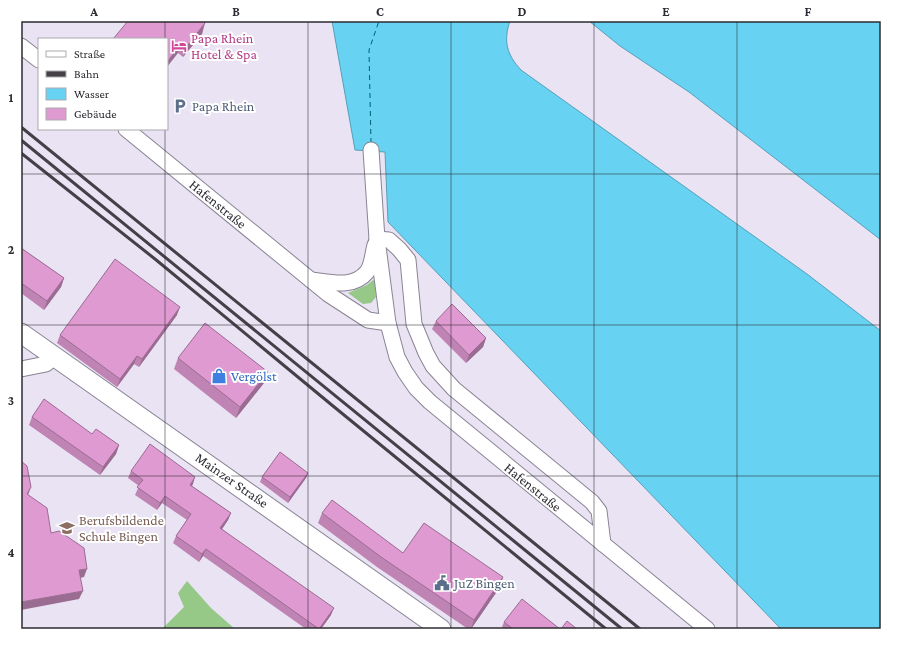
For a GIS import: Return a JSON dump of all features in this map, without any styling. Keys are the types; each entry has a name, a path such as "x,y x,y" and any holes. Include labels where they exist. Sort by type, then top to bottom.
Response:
{"main road":[{"name":"Mainzer Straße","path":"21,333 441,629"}],"street":[{"path":"21,46 38,59"},
{"name":"Hafenstraße","path":"127,130 328,294 368,320 388,323"},
{"name":"Hafenstraße","path":"371,150 377,238 388,323 397,356 405,372 416,388 430,402 707,629"},
{"path":"377,238 389,240 408,260 414,324 433,366 454,390 592,502 599,511 603,544"},
{"name":"Hafenstraße","path":"311,280 346,284 359,279 368,271 377,238"},
{"path":"21,369 46,364 55,356"}],"green space":[{"path":"373,280 375,281 376,297 371,303 363,304 348,293 367,285"},
{"path":"187,581 211,608 235,629 162,629 184,607 178,593"}],"water":[{"path":"332,21 510,21 507,35 508,47 512,59 521,70 807,274 881,331 881,629 781,629 388,222 385,152 355,150"},
{"path":"589,21 881,21 881,240 689,92 620,46"}],"building":[{"name":"Papa Rhein Hotel & Spa","path":"128,21 203,21 205,23 187,46 182,43 168,61 168,38 114,38"},
{"path":"21,248 64,278 47,301 21,283"},
{"path":"115,259 180,307 142,359 137,356 120,379 60,335"},
{"path":"452,304 486,338 469,355 436,321"},
{"name":"Vergölst","path":"205,323 268,372 240,407 178,358"},
{"path":"44,399 92,434 96,429 119,445 103,467 32,417"},
{"path":"150,444 195,477 190,485 231,513 220,528 334,608 319,629 206,549 202,554 176,536 191,514 165,496 160,503 137,487 143,480 131,471"},
{"path":"280,452 308,473 290,497 262,477"},
{"path":"21,461 27,466 31,487 27,494 47,508 51,533 59,531 84,548 87,569 79,570 83,591 21,602"},
{"path":"332,500 403,553 424,523 503,577 474,620 381,557 322,513"},
{"path":"522,599 560,629 513,629 504,622"},
{"path":"567,621 577,629 561,629"}],"ferry route":[{"path":"371,143 369,50 379,21"}],"railway":[{"path":"21,127 640,629"},
{"path":"21,140 622,629"},
{"path":"21,153 155,259 606,629"}],"place":[{"name":"Papa Rhein Hotel & Spa","path":"179,46"},
{"name":"Papa Rhein","path":"180,106"},
{"name":"Vergölst","path":"219,376"},
{"name":"Berufsbildende Schule Bingen","path":"67,528"},
{"name":"JuZ Bingen","path":"442,583"}]}
